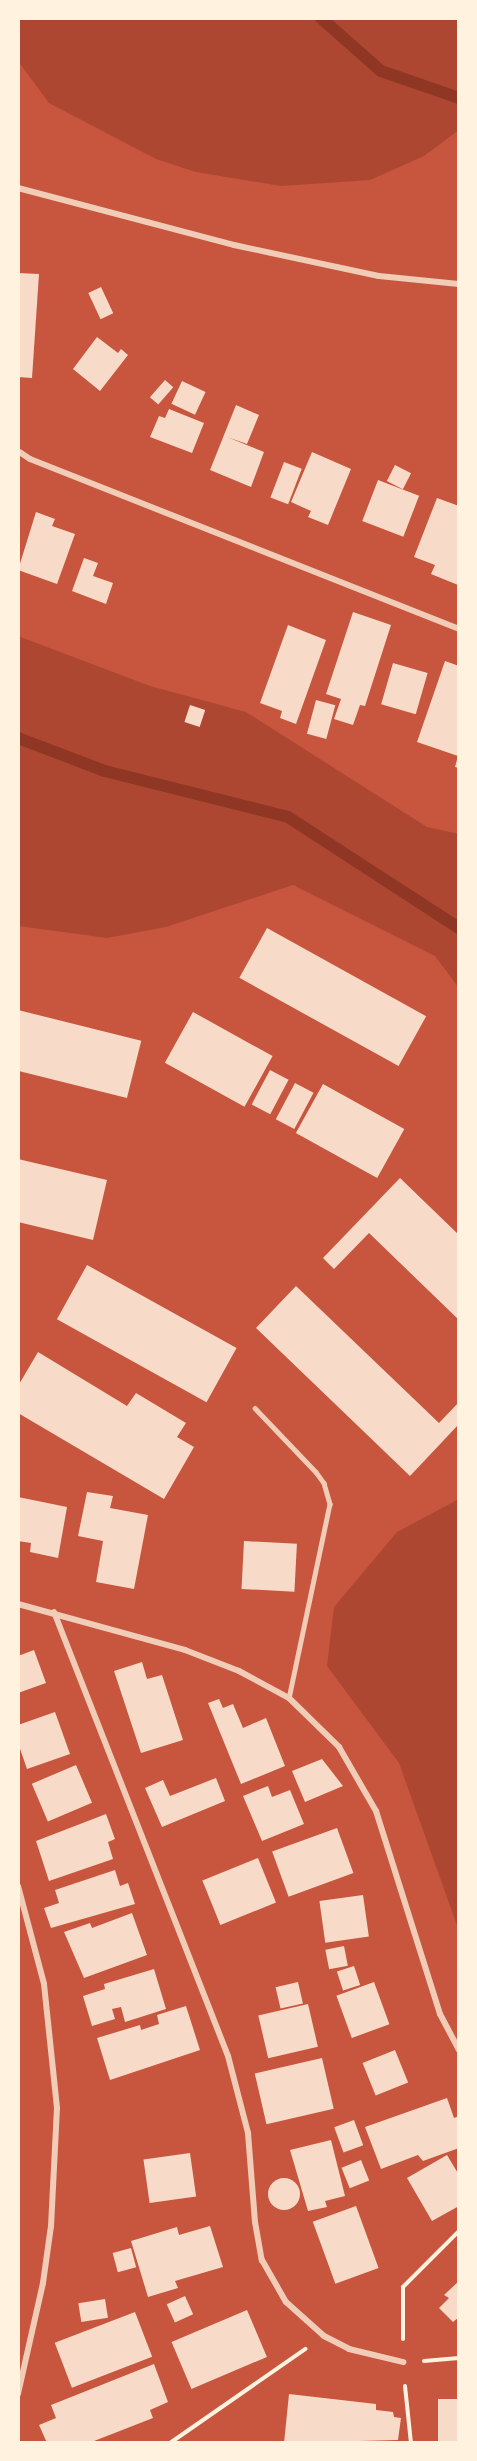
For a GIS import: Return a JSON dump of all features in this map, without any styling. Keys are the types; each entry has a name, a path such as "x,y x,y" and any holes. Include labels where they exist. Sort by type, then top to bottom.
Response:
{"street":[{"path":"18,188 234,245 379,276 459,284"},
{"path":"18,451 30,459 459,628"},
{"path":"18,1604 54,1612 185,1650 239,1671 289,1698 339,1747 376,1811 440,2014 459,2050"},
{"path":"54,1612 228,2056 248,2133 255,2222 262,2260 286,2302 324,2336 349,2349 403,2362"},
{"path":"18,1886 44,1984 57,2108 51,2226 43,2283 18,2394"}],"lane":[{"path":"255,1408 316,1472 330,1504 289,1698"}],"path":[{"path":"411,2443 403,2362 403,2287 459,2231"},
{"path":"170,2443 324,2336"},
{"path":"403,2362 459,2358"}],"shaded area":[{"path":"18,18 459,18 459,130 424,156 370,180 281,186 196,172 156,159 49,103 18,61"},
{"path":"18,636 150,686 246,712 427,827 459,834 459,988 435,956 293,885 166,927 107,938 18,926"},
{"path":"459,1499 459,1931 399,1763 327,1666 334,1607 397,1532"}],"building":[{"path":"18,273 39,274 32,378 18,377"},
{"path":"101,287 113,313 101,319 88,293"},
{"path":"97,337 118,353 121,349 128,355 100,391 73,369"},
{"path":"165,380 173,387 158,405 150,397"},
{"path":"182,381 206,392 195,415 171,404"},
{"path":"236,405 259,415 247,444 227,437 264,452 251,487 210,470"},
{"path":"169,409 204,423 192,453 150,437 159,416 165,418"},
{"path":"312,452 351,469 328,525 308,517 311,511 291,502"},
{"path":"284,462 302,469 288,504 270,497"},
{"path":"395,465 411,473 403,489 387,481"},
{"path":"378,480 419,496 403,537 362,521"},
{"path":"437,498 459,506 458,585 431,574 435,565 414,557"},
{"path":"36,512 55,519 52,526 75,534 57,584 18,570"},
{"path":"84,558 98,563 93,576 113,583 106,604 72,591"},
{"path":"353,612 391,625 365,706 360,705 353,725 334,719 341,699 326,694"},
{"path":"288,625 326,640 296,724 280,718 282,711 260,703"},
{"path":"445,661 459,666 459,768 455,767 458,756 417,742"},
{"path":"393,663 428,673 416,714 381,704"},
{"path":"316,700 335,705 326,739 307,734"},
{"path":"190,705 205,710 200,727 184,722"},
{"path":"267,928 426,1016 399,1066 239,978"},
{"path":"18,1010 141,1041 127,1098 18,1071"},
{"path":"193,1012 273,1056 244,1107 165,1063"},
{"path":"270,1070 289,1080 270,1114 252,1104"},
{"path":"295,1083 314,1093 294,1129 276,1119"},
{"path":"323,1084 404,1129 377,1178 296,1133"},
{"path":"18,1159 107,1180 93,1240 18,1222"},
{"path":"400,1178 459,1235 459,1320 369,1233 334,1269 323,1258"},
{"path":"87,1265 237,1348 207,1402 57,1319"},
{"path":"296,1286 439,1423 459,1402 459,1424 410,1476 256,1328"},
{"path":"38,1352 127,1406 136,1393 186,1423 177,1437 194,1447 164,1499 18,1413 18,1386"},
{"path":"87,1492 113,1496 110,1508 148,1515 134,1589 96,1582 103,1541 78,1536"},
{"path":"18,1497 67,1507 58,1558 30,1552 31,1543 18,1541"},
{"path":"244,1541 297,1544 294,1592 241,1589"},
{"path":"34,1650 46,1683 18,1693 18,1656"},
{"path":"142,1662 147,1679 162,1675 183,1740 141,1753 114,1671"},
{"path":"219,1699 223,1708 233,1704 243,1728 266,1718 285,1766 241,1784 208,1703"},
{"path":"55,1712 70,1754 27,1769 18,1743 18,1725"},
{"path":"322,1759 343,1786 305,1802 292,1771"},
{"path":"76,1765 92,1803 48,1821 32,1784"},
{"path":"216,1778 225,1801 162,1827 145,1788 163,1780 170,1796"},
{"path":"268,1786 272,1797 290,1790 304,1824 262,1841 243,1796"},
{"path":"106,1814 115,1839 108,1842 113,1859 49,1881 36,1841"},
{"path":"337,1828 353,1873 289,1897 272,1852"},
{"path":"258,1858 276,1903 220,1925 202,1880"},
{"path":"115,1870 120,1886 128,1883 135,1904 51,1928 44,1908 59,1903 55,1890"},
{"path":"363,1895 369,1937 325,1943 319,1901"},
{"path":"132,1913 147,1955 84,1978 64,1932 90,1923 92,1928"},
{"path":"344,1946 348,1966 329,1969 325,1950"},
{"path":"354,1966 360,1985 343,1991 337,1972"},
{"path":"154,1969 166,2009 125,2022 121,2007 112,2009 115,2019 92,2026 83,1996 105,1989 104,1984"},
{"path":"298,1982 303,2003 281,2009 276,1987"},
{"path":"374,1982 389,2024 352,2038 336,1996"},
{"path":"308,2004 318,2047 268,2058 258,2015"},
{"path":"186,2006 200,2050 110,2080 97,2038 140,2025 141,2030 159,2024 157,2015"},
{"path":"395,2050 408,2082 376,2096 363,2063"},
{"path":"322,2058 334,2109 266,2124 255,2074"},
{"path":"447,2098 454,2118 459,2116 459,2148 423,2161 418,2155 381,2169 365,2127"},
{"path":"354,2120 363,2145 344,2153 334,2127"},
{"path":"331,2140 345,2196 325,2201 327,2207 308,2211 290,2150"},
{"path":"190,2153 196,2197 150,2203 143,2160"},
{"path":"447,2155 459,2175 459,2206 432,2221 407,2178"},
{"path":"361,2160 369,2180 350,2188 342,2168"},
{"path":"284,2178 295,2183 300,2194 295,2205 284,2210 273,2205 268,2194 273,2183"},
{"path":"356,2206 379,2268 335,2284 313,2222"},
{"path":"210,2226 223,2267 175,2281 178,2288 148,2297 131,2241 177,2227 179,2235"},
{"path":"131,2248 136,2267 118,2272 113,2253"},
{"path":"459,2281 459,2317 453,2322 439,2308 449,2298 444,2295"},
{"path":"185,2296 193,2314 175,2322 167,2304"},
{"path":"105,2299 108,2318 81,2322 78,2303"},
{"path":"247,2310 267,2357 191,2389 172,2342"},
{"path":"135,2312 152,2357 72,2388 55,2343"},
{"path":"154,2364 168,2402 150,2410 153,2418 89,2443 47,2443 39,2425 56,2418 51,2405"},
{"path":"289,2394 376,2404 376,2410 393,2412 394,2417 401,2418 398,2440 284,2443"},
{"path":"438,2399 459,2399 459,2443 438,2443"}],"waterway":[{"path":"321,18 381,71 459,98"},
{"path":"18,738 105,771 288,817 459,928"}]}
